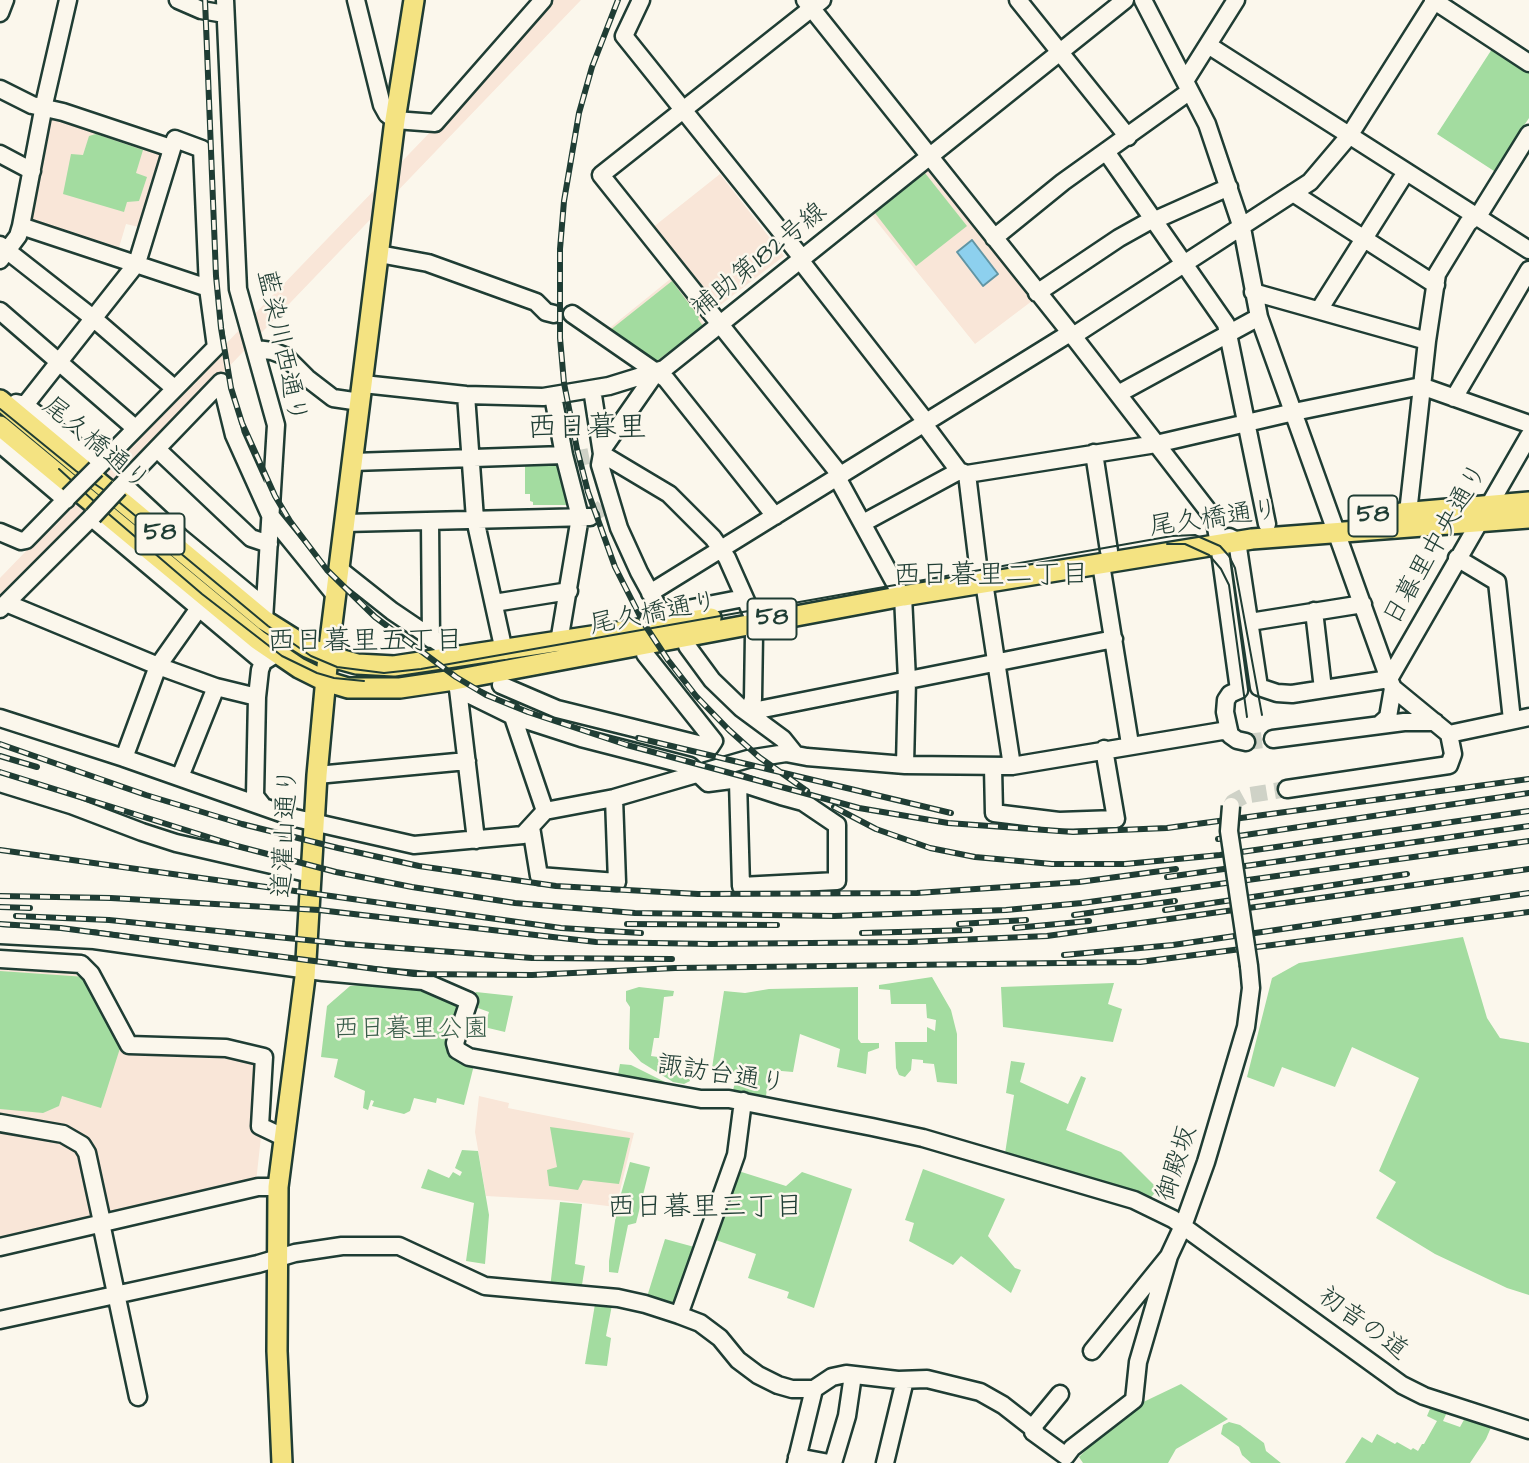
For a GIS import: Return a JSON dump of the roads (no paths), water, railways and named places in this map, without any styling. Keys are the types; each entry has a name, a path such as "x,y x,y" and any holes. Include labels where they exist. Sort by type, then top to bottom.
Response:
{"main road":[{"path":"395,120 414,0"},
{"name":"道灌山通り","path":"282,1463 277,1351 278,1187 306,969 325,681 379,254 390,203 395,120"},
{"name":"尾久橋通り","path":"0,400 264,621 306,648 356,664 394,666 750,616 1105,557 1408,513 1484,513 1529,518"},
{"name":"尾久橋通り","path":"0,426 270,658 348,688 372,690 499,678 554,661 750,616"},
{"name":"尾久橋通り","path":"1225,539 1267,524 1335,525 1484,513 1529,502"}],"street":[{"path":"0,13 5,0"},
{"path":"68,0 44,100 45,109 21,226 18,236 3,252 93,318 174,388"},
{"path":"178,0 201,10 225,7"},
{"path":"356,0 382,105 387,114 395,120 435,123 543,0"},
{"path":"641,0 624,36 801,259 963,472 1012,766"},
{"path":"1018,0 1128,137"},
{"name":"補助第182号線","path":"256,349 285,356 333,398 361,393 513,398 553,396 592,389 664,369 1125,0"},
{"path":"1143,0 1207,124 1242,228 1259,317 1391,683 1449,734 1453,754 1448,765 1287,789"},
{"path":"994,238 1063,182 1128,137 1188,86 1236,0"},
{"path":"650,593 1185,264 1310,182 1349,135 1434,0 1529,63"},
{"path":"905,765 907,680 900,591 839,478 601,175 813,3 1209,512 1225,539 1250,622 1259,687 1283,694 1391,683"},
{"name":"藍染川西通り","path":"225,7 238,289 276,425 264,621"},
{"path":"1208,46 1529,250"},
{"path":"0,89 45,109 63,112 171,148"},
{"path":"1408,513 1421,386 1437,274 1468,223 1529,134"},
{"path":"0,532 21,541 26,540 216,347 208,288 202,149 175,139 137,263 25,405"},
{"path":"1107,153 1226,324 1267,524"},
{"path":"0,154 32,171"},
{"path":"1319,310 1406,172"},
{"path":"1037,293 1119,237 1228,187"},
{"path":"1293,193 1436,285"},
{"path":"21,226 208,288"},
{"path":"379,254 429,263 536,302 546,312 554,314"},
{"path":"1454,398 1529,270"},
{"path":"1253,292 1427,341"},
{"path":"0,311 135,428"},
{"path":"572,314 666,379 775,516"},
{"path":"1118,394 1259,317"},
{"path":"586,455 657,371"},
{"path":"257,697 216,687 3,606 93,517 221,382 234,435 270,515 335,595"},
{"path":"863,523 963,472 1156,444 1421,386 1529,424"},
{"path":"592,389 586,455 596,510 624,538 662,614 750,616"},
{"path":"0,391 13,402 25,405 98,467"},
{"path":"466,395 475,519 504,651"},
{"path":"553,396 586,455 600,465 596,510 569,591 559,642"},
{"name":"日暮里中央通り","path":"1379,725 1388,717 1391,683 1457,558 1529,436"},
{"path":"0,439 6,449 68,498"},
{"path":"157,449 251,538 269,544"},
{"path":"1094,453 1114,639 1130,744"},
{"path":"353,462 586,455 669,494 713,538 727,558 750,616 753,699 748,712"},
{"path":"121,486 255,599 264,621"},
{"path":"345,523 475,519 596,510"},
{"path":"93,517 199,608 270,658 257,697 255,796 262,805"},
{"path":"430,521 431,639"},
{"path":"1225,539 1239,690 1230,694 1225,705 1228,730 1233,739 1246,742"},
{"path":"1457,558 1497,582 1513,720"},
{"path":"339,569 431,639 460,657"},
{"path":"494,603 569,591"},
{"path":"1250,622 1363,604"},
{"path":"124,758 158,666 199,608"},
{"path":"1314,611 1323,689"},
{"path":"554,661 570,668 687,646 750,616"},
{"path":"748,712 1114,639"},
{"path":"687,646 712,680 783,739 795,754"},
{"path":"499,678 557,709 710,747 715,741 645,653"},
{"path":"499,678 545,811"},
{"path":"456,684 513,716 581,738 690,766 708,783 737,782 803,802 837,825 837,881 741,886 737,782"},
{"path":"456,684 476,840"},
{"path":"180,777 216,687"},
{"path":"1449,734 1529,717"},
{"path":"0,718 314,823 414,845 523,835 545,811 614,799 759,757 786,753 905,765 993,767 1228,730"},
{"path":"1273,739 1379,725 1435,722"},
{"path":"993,767 994,813 1059,821 1116,819 1104,749"},
{"path":"317,775 467,761"},
{"path":"0,783 176,843 311,874"},
{"path":"531,827 539,876 617,882 614,799"},
{"name":"御殿坂","path":"1092,1351 1169,1256 1184,1226 1246,1027 1251,988 1229,831 1231,806"},
{"path":"0,935 94,940 306,969"},
{"path":"0,960 80,964 91,974 129,1045 226,1048 264,1057 260,1126 283,1137"},
{"name":"諏訪台通り","path":"306,969 423,981 469,1001 455,1043 457,1050 469,1057 701,1099 743,1101 923,1138 1134,1200 1184,1226"},
{"path":"679,1315 736,1155 743,1101"},
{"path":"0,1123 63,1134 82,1145 87,1153 138,1397"},
{"path":"0,1247 258,1187 278,1187"},
{"name":"初音の道","path":"1184,1226 1402,1385 1424,1396 1529,1430"},
{"path":"0,1320 117,1296 295,1253 342,1246 399,1246 485,1286 618,1298 679,1315 700,1323 720,1338 738,1360 758,1375 792,1389 814,1388 836,1375 853,1375 905,1380 927,1379 980,1392 1069,1457 1135,1400 1138,1362 1169,1256"},
{"path":"814,1388 796,1460 831,1463 847,1416 853,1375"},
{"path":"885,1463 905,1380"},
{"path":"1033,1430 1060,1394"}],"water":[{"path":"972,240 998,274 983,286 957,252"}],"tunnel":[{"path":"574,459 589,456"},
{"path":"590,517 603,507"},
{"path":"1246,742 1273,739"},
{"path":"1231,806 1244,796 1287,789"}],"tram line":[{"path":"0,409 76,471 108,493 268,626 311,656 337,667 384,673 421,669 1172,536 1195,535 1220,546 1235,568 1262,715"},
{"path":"59,469 202,594 282,656 317,673 364,681"},
{"path":"1167,544 1185,544 1209,555 1221,569 1229,585 1247,717"}],"railway":[{"path":"205,0 216,276 231,388 242,423 275,496 290,521 327,570 375,617 456,677 486,695 627,745 859,808 948,823 1073,832 1167,828 1529,779"},
{"path":"618,0 592,67 579,113 564,201 560,249 560,338 564,383 577,449 588,492 615,567 643,622 668,660 696,696 729,730 759,757 807,791"},
{"path":"638,738 951,813"},
{"path":"0,744 146,795 242,824 419,866 556,886 698,894 917,893 1079,882 1176,869"},
{"path":"0,756 37,767"},
{"path":"0,772 237,846 336,872 515,903 635,913 834,916 1006,910 1082,903 1529,841"},
{"path":"1218,839 1529,793"},
{"path":"834,807 876,829 930,848 975,857 1052,864 1125,864 1220,855 1529,811"},
{"path":"1167,877 1529,826"},
{"path":"0,850 561,928 641,933"},
{"path":"0,896 111,898 319,910 596,942 910,942 1047,936 1529,869"},
{"path":"1165,910 1407,874"},
{"path":"1064,955 1173,945 1529,893"},
{"path":"1074,915 1175,901"},
{"path":"0,907 30,908"},
{"path":"0,924 61,928 414,974 532,975 675,968 1140,962 1529,912"},
{"path":"16,916 109,920 346,944 532,958 672,959"},
{"path":"959,924 1026,920"},
{"path":"1015,928 1089,921"},
{"path":"627,924 777,925"},
{"path":"862,933 970,930"}],"district":[{"name":"西日暮里","path":"587,430"},
{"name":"西日暮里二丁目","path":"991,577"},
{"name":"西日暮里五丁目","path":"365,643"},
{"name":"西日暮里三丁目","path":"705,1209"}],"park label":[{"name":"西日暮里公園","path":"411,1031"}]}
